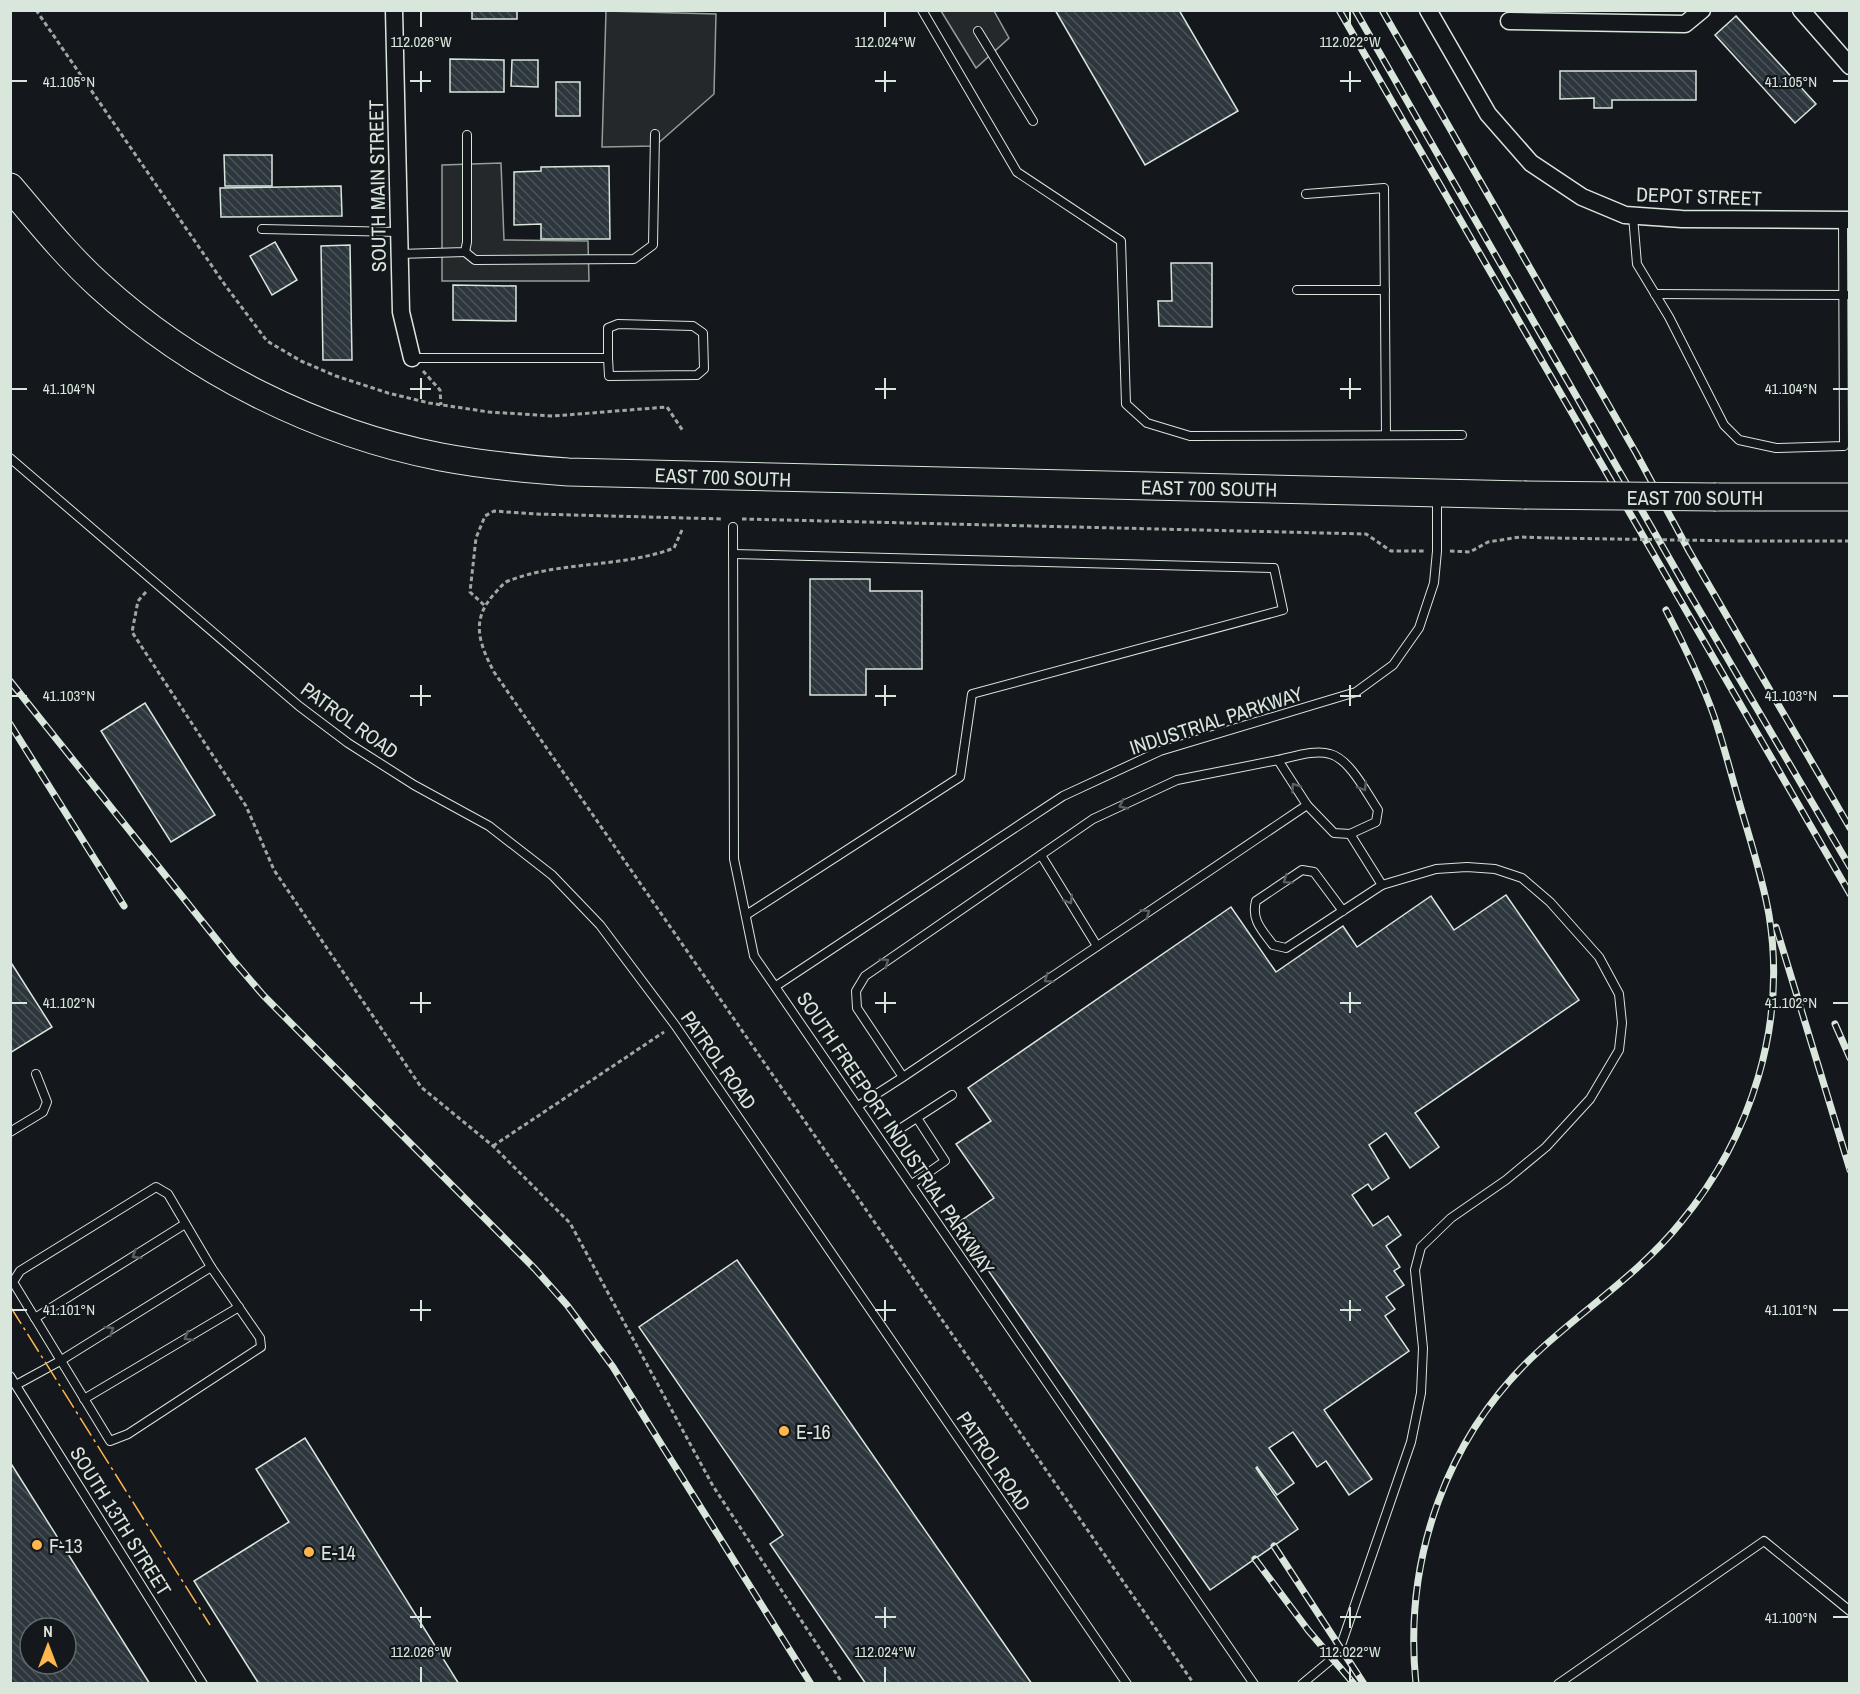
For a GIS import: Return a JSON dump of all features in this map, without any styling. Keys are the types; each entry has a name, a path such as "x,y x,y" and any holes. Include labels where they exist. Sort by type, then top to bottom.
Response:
{"main road":[{"name":"EAST 700 SOUTH","path":"10,187 52,237 99,285 138,318 203,362 263,396 327,424 385,443 491,466 568,472 1524,495 1850,497"}],"street":[{"name":"SOUTH MAIN STREET","path":"394,10 401,312 412,358"},
{"name":"DEPOT STREET","path":"1428,10 1488,114 1532,163 1582,197 1632,216 1682,219 1846,220"},
{"path":"1509,21 1685,24 1702,10"},
{"path":"1801,10 1850,66"}],"lane":[{"path":"922,10 1017,172 1121,242 1126,404 1147,423 1190,436 1462,435"},
{"path":"978,31 1033,121"},
{"path":"399,254 465,252 475,260 634,259 653,245 655,134"},
{"path":"465,252 467,242 467,135"},
{"path":"1306,194 1384,188 1386,435"},
{"path":"1632,216 1637,264 1669,317 1724,425 1739,440 1776,448 1847,446 1846,220"},
{"path":"262,230 398,232"},
{"path":"1298,290 1385,290"},
{"path":"1655,294 1846,295"},
{"path":"618,324 693,326 703,333 704,369 697,375 609,376 608,358 608,328 618,324"},
{"path":"412,358 608,358"},
{"name":"PATROL ROAD","path":"10,458 300,706 348,743 414,784 489,826 552,874 600,925 675,1025 1127,1683"},
{"name":"INDUSTRIAL PARKWAY","path":"776,986 1064,796 1160,751 1356,692 1393,665 1419,628 1434,583 1437,551 1437,493"},
{"name":"SOUTH FREEPORT INDUSTRIAL PARKWAY","path":"731,523 734,860 754,956 1254,1683"},
{"path":"733,554 1274,568 1283,610 972,694 960,777 746,915"},
{"path":"903,1077 857,1008 856,991 865,976 1092,819 1177,780 1278,760 1315,753 1330,753 1351,769 1378,810 1376,822 1350,834 1334,833 1307,805 1278,760"},
{"path":"858,1106 1307,805"},
{"path":"1350,834 1383,885"},
{"path":"1041,855 1097,946"},
{"path":"1302,1683 1332,1659 1340,1648 1411,1443 1421,1382 1423,1348 1415,1270 1421,1247 1450,1218 1506,1180 1546,1147 1590,1099 1620,1050 1622,1023 1619,994 1599,957 1551,902 1522,878 1495,869 1467,867 1436,869 1383,885 1343,911 1286,948 1273,945 1257,923 1254,911 1256,901 1302,870 1314,872 1343,911"},
{"path":"10,1132 43,1112 47,1102 36,1074"},
{"path":"895,1132 952,1095"},
{"path":"912,1184 945,1161 917,1118"},
{"path":"156,1187 168,1194 185,1224 211,1267 260,1338 261,1347 128,1434 110,1441 13,1282 20,1271 156,1187"},
{"path":"35,1318 185,1224"},
{"path":"16,1385 60,1361 211,1267"},
{"path":"84,1400 239,1307"},
{"name":"SOUTH 13TH STREET","path":"10,1376 203,1683"},
{"path":"1558,1683 1764,1541 1850,1611"}],"path":[{"path":"36,10 225,285 267,341 301,361 336,376 388,393 441,405 489,412 553,416 667,407 683,431"},
{"path":"412,358 440,390 441,405"},
{"path":"484,605 470,592 476,538 485,516 494,511 731,523"},
{"path":"740,519 1366,534 1391,551"},
{"path":"682,530 674,548 655,556 539,573 506,582 484,605 479,627 481,647 494,672 1194,1683"},
{"path":"1470,552 1488,542 1520,537 1850,541"},
{"path":"154,581 138,601 132,632 246,806 274,870 421,1087 493,1146 570,1224 713,1486 843,1683"},
{"path":"493,1146 675,1025"}],"shaded area":[{"path":"606,11 716,14 714,94 655,146 602,147"},
{"path":"941,11 994,11 1009,38 976,68"},
{"path":"501,163 504,240 588,241 589,281 442,281 442,165"}],"building":[{"path":"472,10 517,10 517,19 472,19"},
{"path":"1055,10 1179,10 1238,111 1145,165"},
{"path":"1736,16 1816,104 1795,123 1715,35"},
{"path":"450,59 504,60 504,92 450,92"},
{"path":"512,60 538,60 538,87 511,86"},
{"path":"1560,71 1696,71 1696,100 1612,100 1612,108 1594,108 1594,98 1560,99"},
{"path":"556,82 580,82 580,116 556,116"},
{"path":"224,155 272,155 272,186 225,186"},
{"path":"609,166 610,239 541,239 541,224 514,225 514,172 541,171 541,167"},
{"path":"341,186 342,216 221,217 220,188"},
{"path":"275,242 297,280 272,295 250,256"},
{"path":"350,245 352,360 323,360 321,246"},
{"path":"1171,263 1212,263 1212,327 1159,326 1158,301 1172,301"},
{"path":"453,285 516,286 516,321 453,320"},
{"path":"810,579 870,579 870,591 922,591 922,669 866,669 866,695 810,695"},
{"path":"145,703 215,815 171,842 101,731"},
{"path":"1506,895 1579,1000 1415,1113 1439,1147 1410,1168 1386,1133 1369,1145 1389,1178 1372,1190 1368,1184 1352,1195 1373,1226 1388,1216 1401,1235 1386,1246 1400,1267 1394,1271 1404,1285 1386,1297 1395,1309 1385,1316 1409,1351 1324,1410 1372,1479 1349,1495 1326,1461 1317,1467 1293,1432 1269,1448 1294,1483 1277,1495 1256,1468 1298,1529 1210,1590 956,1224 994,1198 956,1144 991,1121 968,1088 1231,907 1276,972 1343,926 1357,947 1431,896 1454,930"},
{"path":"10,961 52,1027 10,1053"},
{"name":"E-16","path":"737,1260 1032,1684 866,1684 770,1544 783,1535 639,1327"},
{"name":"E-14","path":"305,1438 459,1684 259,1684 194,1581 289,1522 256,1469"},
{"name":"F-13","path":"10,1462 150,1684 10,1684"}],"railway":[{"path":"1339,10 1850,894"},
{"path":"1355,10 1688,591 1850,867"},
{"path":"1382,10 1636,453 1689,551 1850,828"},
{"path":"1416,1684 1414,1637 1417,1590 1425,1545 1438,1501 1457,1459 1480,1419 1508,1383 1541,1349 1649,1257 1666,1240 1706,1189 1727,1154 1744,1117 1758,1078 1768,1038 1773,997 1773,956 1763,885 1714,716 1698,675 1666,610"},
{"path":"10,681 263,995 535,1269 567,1305 613,1367 811,1684"},
{"path":"10,724 124,906"},
{"path":"1776,927 1850,1170"},
{"path":"1835,1024 1850,1058"},
{"path":"1274,1546 1364,1684"},
{"path":"1255,1559 1308,1630 1354,1684"}],"power":[{"path":"10,1306 210,1625"}],"place":[{"name":"E-16","path":"784,1431"},
{"name":"F-13","path":"37,1545"},
{"name":"E-14","path":"309,1552"}]}
